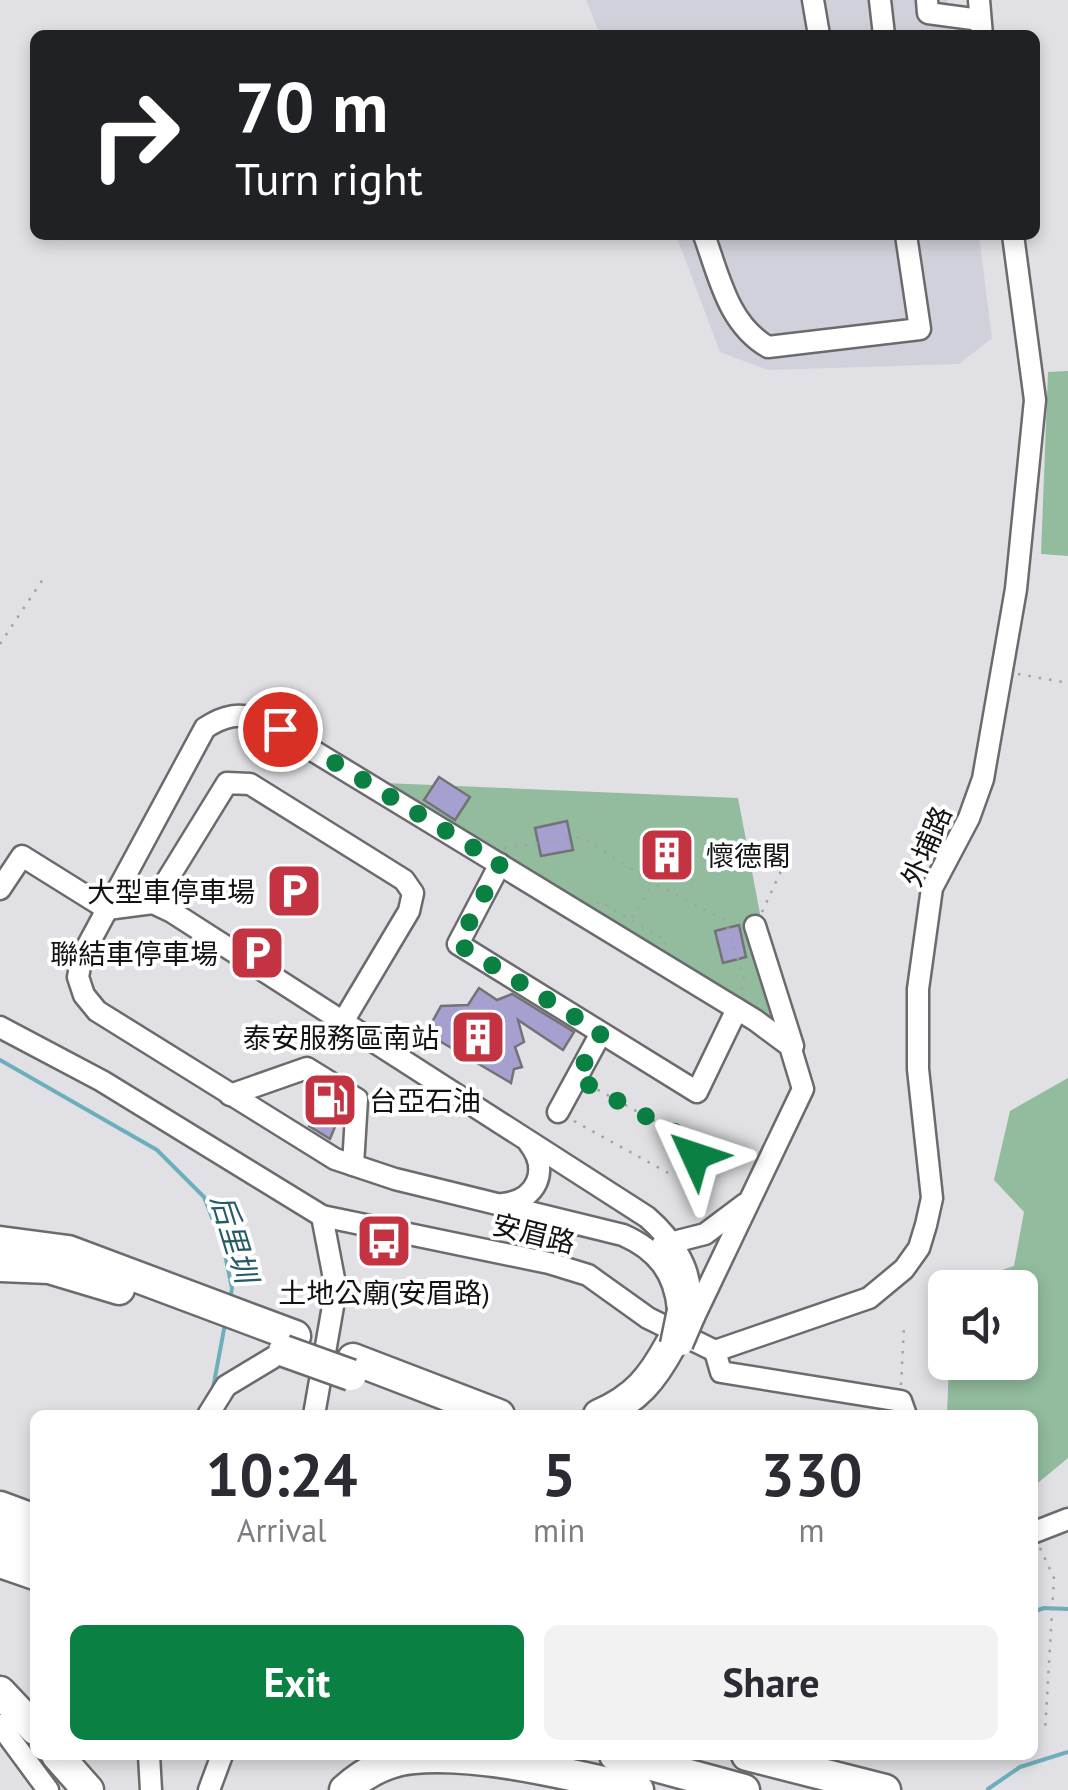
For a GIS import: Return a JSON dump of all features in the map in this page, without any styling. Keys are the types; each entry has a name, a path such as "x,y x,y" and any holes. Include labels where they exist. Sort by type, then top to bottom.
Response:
{"highway":[{"path":"0,1242 68,1251 225,1320"},
{"path":"0,1266 49,1268 225,1320 484,1410"},
{"path":"609,1410 631,1399 652,1379 682,1328"},
{"path":"626,1410 660,1383 682,1328"},
{"path":"352,1367 447,1410"},
{"path":"0,1506 30,1518"},
{"path":"0,1532 30,1542"},
{"path":"0,1562 30,1572"},
{"path":"0,1692 30,1724"},
{"path":"62,1760 88,1790"},
{"path":"345,1790 389,1763 403,1760"},
{"path":"462,1760 563,1773 638,1790"},
{"path":"633,1760 744,1790"},
{"path":"767,1760 885,1790"}],"street":[{"path":"813,0 818,30"},
{"path":"880,0 883,30"},
{"path":"927,7 955,20 980,18"},
{"path":"927,7 937,30"},
{"path":"706,240 730,308 749,336 768,346 920,329 907,240"},
{"name":"外埔路","path":"715,1351 869,1298 890,1284 919,1248 932,1198 918,1069 918,1009 932,888 969,818 983,778 1016,588 1035,400 1033,361 1014,240"},
{"path":"752,1197 706,1234 674,1244 640,1242 335,1159 121,1027 84,995 78,978 82,956 205,728 222,717 242,714 271,724 737,1009 778,1035 796,1057"},
{"path":"153,902 227,782 250,784 404,880 412,892 409,912 344,1020"},
{"path":"0,890 22,856 108,909 153,902 344,1020 412,1069 647,1217 674,1244 690,1290 682,1328"},
{"path":"500,864 458,944 697,1092 737,1009"},
{"path":"682,1328 804,1089 755,926"},
{"name":"安眉路","path":"0,1027 102,1081 322,1216 549,1262 588,1275 648,1318 715,1351 721,1372 903,1408"},
{"path":"558,1112 601,1033"},
{"path":"230,1096 307,1068 357,1099 353,1165"},
{"path":"501,1204 516,1202 539,1180 537,1154 525,1138"},
{"path":"315,1410 336,1289 322,1216"},
{"path":"640,1242 663,1262 676,1290 682,1328"},
{"path":"211,1410 226,1386 290,1343"},
{"path":"1038,1531 1068,1519"},
{"path":"0,1725 48,1790"},
{"path":"149,1760 151,1790"},
{"path":"209,1790 220,1760"}],"path":[{"path":"0,644 45,576"},
{"path":"1002,671 1068,683"},
{"path":"664,836 678,838 691,854 688,868 678,878 657,876 647,858 652,844 664,836"},
{"path":"500,864 504,845 582,837 653,882 724,920 744,977 737,1009"},
{"path":"755,926 788,858"},
{"path":"631,920 657,876"},
{"path":"558,1112 670,1174 686,1170 695,1156 691,1141 576,1078"},
{"path":"903,1408 904,1325"},
{"path":"1038,1544 1054,1578 1045,1732"}],"shaded area":[{"path":"586,0 947,0 951,30 598,30"},
{"path":"678,240 980,240 992,338 959,364 768,370 720,352"}],"green space":[{"path":"1068,371 1068,556 1041,554 1048,372"},
{"path":"384,783 738,798 782,1029"},
{"path":"1068,1078 1068,1458 1038,1483 1038,1410 947,1410 948,1380 1038,1380 1038,1270 1002,1270 1014,1266 1024,1212 994,1180 1010,1111"}],"building":[{"path":"439,777 470,797 455,820 424,800"},
{"path":"567,821 573,850 541,856 535,828"},
{"path":"739,925 746,957 723,963 715,931"},
{"name":"泰安服務區南站","path":"479,988 497,1000 512,994 574,1032 563,1050 518,1020 524,1042 515,1047 522,1067 514,1069 511,1083 426,1033 441,1006 468,1005"},
{"path":"317,1090 343,1107 330,1139 309,1126 316,1115 311,1111 320,1096"}],"waterway":[{"name":"后里圳","path":"0,1060 157,1150 204,1197 223,1245 232,1288 230,1300"},
{"name":"后里圳","path":"213,1388 225,1324"},
{"name":"后里圳","path":"1038,1610 1068,1609"},
{"path":"988,1789 1020,1767 1068,1752"}],"place":[{"name":"懷德閣","path":"667,855"},
{"name":"大型車停車場","path":"294,891"},
{"name":"聯結車停車場","path":"257,953"},
{"name":"泰安服務區南站","path":"478,1037"},
{"name":"台亞石油","path":"330,1100"},
{"name":"土地公廟(安眉路)","path":"384,1241"}],"route":[{"path":"280,729 500,864 458,944 601,1033 576,1078 691,1141 695,1156"}]}
